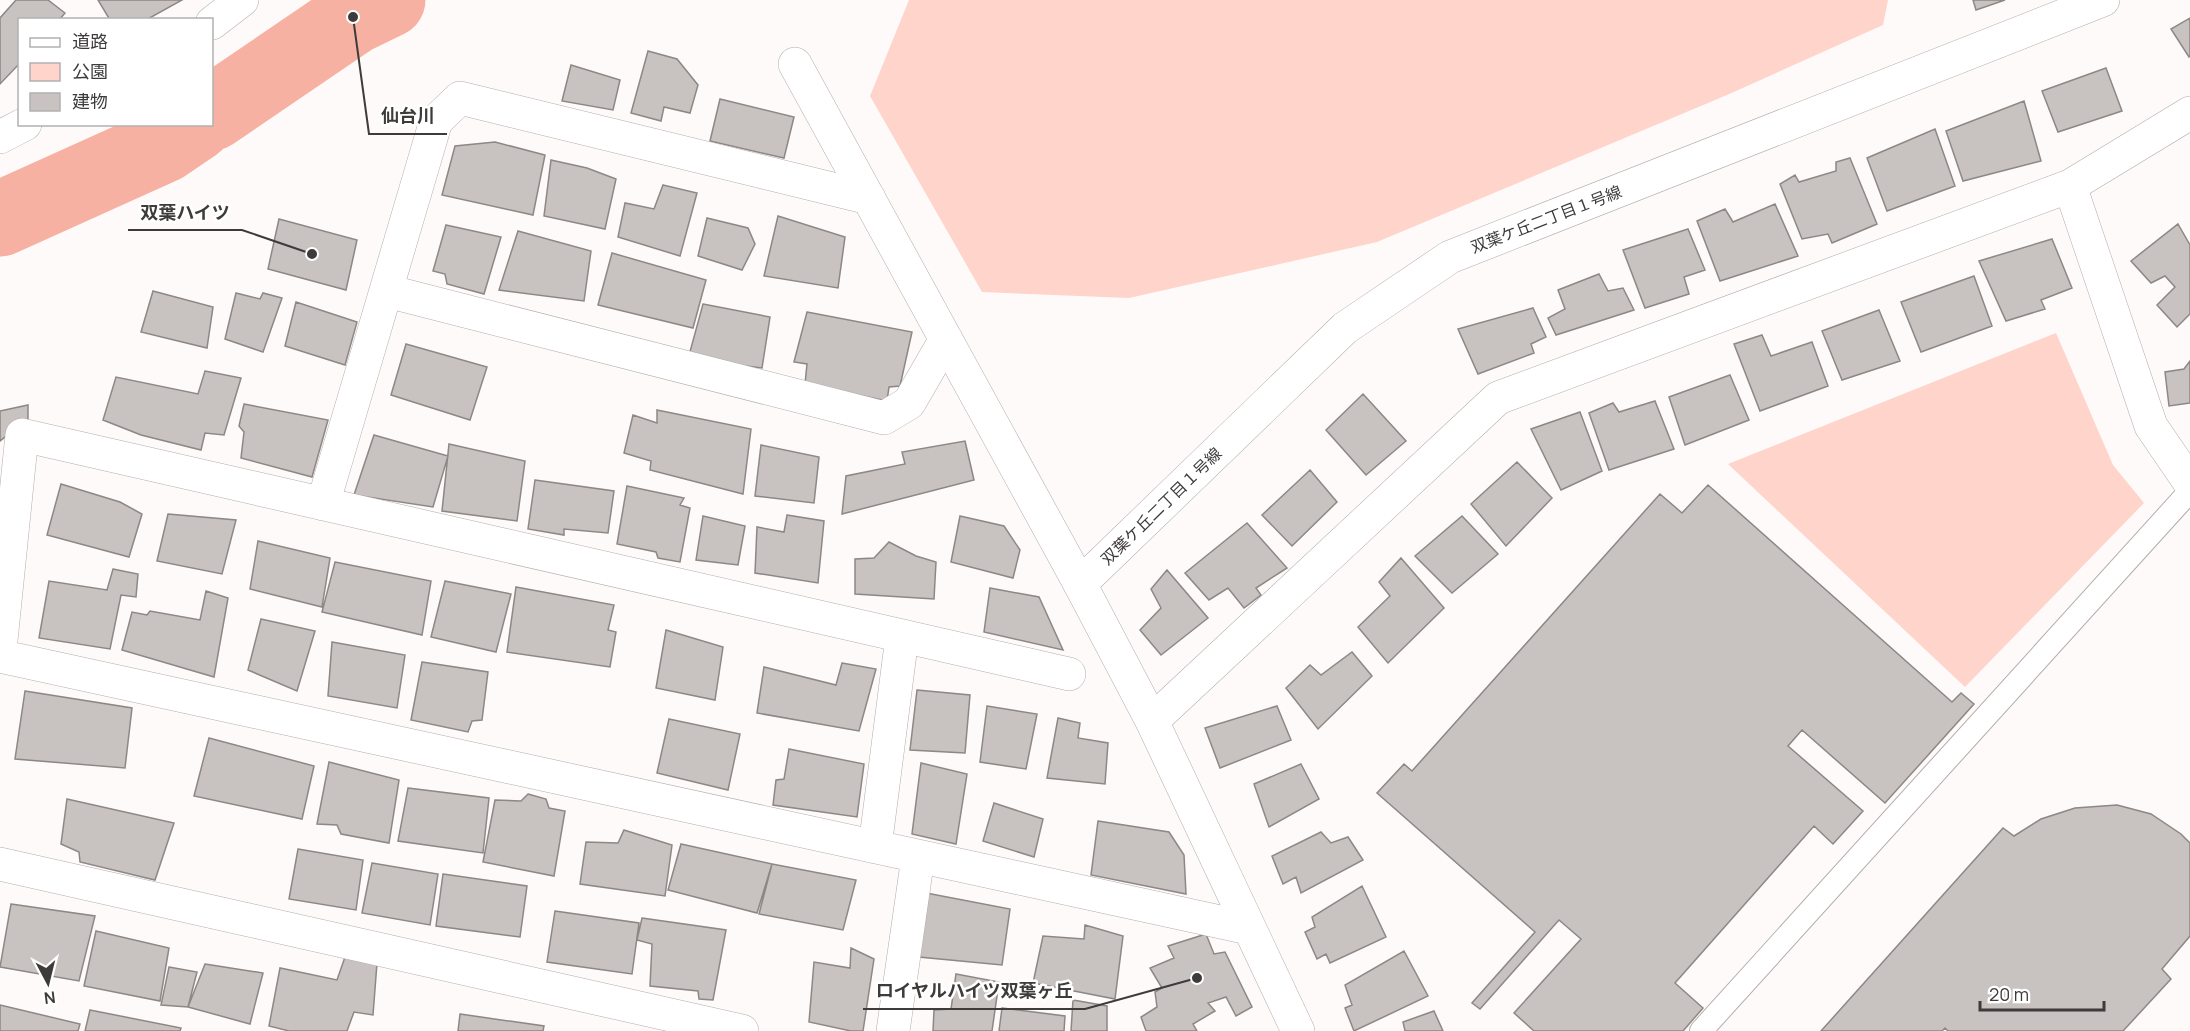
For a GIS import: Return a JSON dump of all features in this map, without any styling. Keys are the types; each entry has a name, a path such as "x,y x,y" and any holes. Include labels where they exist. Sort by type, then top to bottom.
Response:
{"street":[{"path":"213,22 242,0"},
{"name":"双葉ケ丘二丁目１号線","path":"1080,584 1345,328 1450,257 2103,0"},
{"path":"795,64 1080,584 1152,721 1298,1031"},
{"path":"323,504 436,121 460,98 869,198"},
{"path":"1152,721 1498,398 2070,186 2190,113"},
{"path":"0,136 21,126"},
{"path":"2070,186 2151,426 2190,483"},
{"path":"387,291 884,418 909,403 946,339"},
{"path":"0,650 9,490 22,435 1070,674"},
{"path":"875,848 902,637"},
{"path":"0,656 1248,928"},
{"path":"893,1031 918,857"},
{"path":"0,864 742,1031"}],"lane":[{"path":"1701,1031 2190,490"}],"green space":[{"path":"909,0 1888,0 1883,25 1727,95 1377,242 1129,298 982,292 870,96"},
{"path":"2056,333 2113,465 2144,503 1965,687 1728,464"}],"building":[{"path":"16,0 48,0 65,13 61,18 18,18 18,65 0,84 0,18"},
{"path":"98,0 182,0 150,18 109,18"},
{"path":"1973,0 2005,0 1976,10"},
{"path":"2190,18 2190,56 2189,57 2171,29"},
{"path":"648,51 677,59 698,85 690,113 664,107 661,121 631,113"},
{"path":"571,65 620,80 613,110 562,101"},
{"path":"2106,68 2122,111 2058,132 2042,91"},
{"path":"720,99 794,117 784,158 710,141"},
{"path":"2024,101 2041,161 1963,181 1946,131"},
{"path":"1935,129 1955,186 1887,211 1867,158"},
{"path":"495,142 545,155 533,215 442,195 455,146"},
{"path":"1850,158 1877,224 1832,243 1828,234 1802,239 1780,184 1795,175 1799,182 1836,171 1836,162"},
{"path":"551,160 587,168 616,179 605,229 544,216"},
{"path":"663,185 697,193 680,256 618,237 625,203 654,209"},
{"path":"1775,204 1798,256 1720,281 1697,221 1725,209 1733,222"},
{"path":"778,216 845,237 838,288 764,276"},
{"path":"707,218 748,228 755,244 742,270 698,256"},
{"path":"279,219 357,240 346,290 268,269"},
{"path":"2178,224 2190,245 2190,314 2177,327 2157,305 2175,287 2165,276 2151,283 2131,261"},
{"path":"446,225 501,237 484,294 447,284 445,274 433,271"},
{"path":"1688,229 1705,270 1684,277 1689,294 1645,308 1623,250"},
{"path":"518,231 591,251 584,301 499,290"},
{"path":"2052,239 2072,288 2041,300 2045,309 2006,321 1979,261"},
{"path":"612,253 706,280 693,328 598,305"},
{"path":"1599,274 1608,291 1623,288 1634,310 1556,335 1548,318 1565,309 1558,290"},
{"path":"1974,276 1992,326 1921,352 1901,302"},
{"path":"153,291 213,307 207,348 141,332"},
{"path":"236,293 260,299 263,293 282,298 263,352 225,339"},
{"path":"296,302 357,322 345,365 285,346"},
{"path":"703,304 770,317 762,368 688,359"},
{"path":"1533,308 1546,337 1531,344 1534,353 1478,374 1458,329"},
{"path":"1879,310 1900,361 1842,380 1822,331"},
{"path":"807,312 912,332 900,386 889,387 887,401 805,384 807,364 794,362"},
{"path":"1762,335 1771,356 1812,342 1828,386 1760,411 1734,344"},
{"path":"406,344 487,367 470,420 391,395"},
{"path":"2190,361 2190,403 2169,406 2165,372 2184,369"},
{"path":"205,371 241,378 224,435 205,433 201,450 141,435 103,420 116,377 198,394"},
{"path":"1730,375 1749,420 1685,445 1669,397"},
{"path":"1363,394 1406,441 1366,475 1326,430"},
{"path":"1655,401 1674,449 1609,470 1589,413 1613,403 1619,412"},
{"path":"244,404 328,420 312,477 241,458 244,432 239,426"},
{"path":"28,405 28,419 0,441 0,411"},
{"path":"657,410 751,429 743,494 650,470 651,461 624,453 633,415 657,423"},
{"path":"1580,412 1602,471 1561,490 1531,429"},
{"path":"374,435 448,456 433,507 354,495"},
{"path":"965,441 974,480 842,514 846,476 905,464 902,452"},
{"path":"449,444 525,461 517,521 442,511"},
{"path":"761,445 819,457 814,503 755,496"},
{"path":"1517,462 1552,498 1506,546 1471,504"},
{"path":"1310,470 1337,502 1292,546 1262,515"},
{"path":"535,480 614,491 608,533 564,529 564,535 528,529"},
{"path":"61,484 120,502 142,514 129,557 47,535"},
{"path":"1708,485 1952,702 1961,693 1974,704 1885,803 1802,730 1788,746 1863,811 1833,844 1814,826 1675,983 1703,1008 1683,1031 1534,1031 1514,1013 1581,939 1559,920 1480,1009 1472,1003 1535,932 1377,793 1404,764 1412,771 1660,494 1682,513"},
{"path":"627,486 684,498 680,505 690,508 680,562 658,558 656,552 617,544"},
{"path":"168,514 236,520 222,574 157,561"},
{"path":"787,515 824,521 818,583 755,573 757,527 784,532"},
{"path":"703,516 745,526 738,565 696,560"},
{"path":"960,516 1004,526 1020,550 1013,578 951,562"},
{"path":"1462,516 1498,554 1452,593 1415,556"},
{"path":"1247,523 1287,568 1256,588 1261,595 1244,608 1228,588 1209,600 1185,573"},
{"path":"258,541 330,558 322,607 250,589"},
{"path":"889,542 916,556 936,562 934,599 855,594 855,559 874,558"},
{"path":"1401,558 1444,608 1388,663 1358,627 1390,596 1379,582"},
{"path":"335,562 431,581 422,635 322,612"},
{"path":"113,569 138,574 136,597 121,595 110,649 39,638 49,581 107,590"},
{"path":"1167,570 1208,618 1161,655 1140,630 1161,608 1151,589"},
{"path":"445,581 511,594 496,652 431,637"},
{"path":"516,587 614,605 608,630 616,632 610,667 507,652"},
{"path":"990,588 1039,597 1063,650 984,632"},
{"path":"206,591 228,598 214,677 122,650 132,612 147,615 150,611 200,620"},
{"path":"261,619 315,631 297,691 248,670"},
{"path":"666,630 723,647 715,700 656,688"},
{"path":"332,642 405,655 397,708 328,696"},
{"path":"1352,652 1372,676 1318,729 1286,688 1310,665 1321,675"},
{"path":"422,662 488,672 482,720 472,721 468,732 411,720"},
{"path":"842,663 876,669 859,731 757,713 764,667 836,685"},
{"path":"917,690 970,695 965,753 910,750"},
{"path":"25,691 132,708 125,768 15,759"},
{"path":"987,706 1037,714 1026,769 980,762"},
{"path":"1277,706 1291,740 1220,768 1205,728"},
{"path":"1058,718 1080,723 1078,738 1108,743 1105,784 1047,778"},
{"path":"669,719 740,734 728,790 657,773"},
{"path":"209,738 314,766 302,819 194,796"},
{"path":"789,749 864,764 857,817 773,805 776,780 784,779"},
{"path":"329,762 399,780 389,843 341,834 337,825 317,824"},
{"path":"921,763 967,774 956,844 912,834"},
{"path":"1301,764 1319,799 1269,827 1254,784"},
{"path":"408,788 489,798 483,853 398,841"},
{"path":"528,794 546,799 549,808 565,811 554,876 483,862 495,800 521,801"},
{"path":"67,799 174,823 155,880 80,862 79,852 61,844"},
{"path":"994,803 1043,819 1034,857 983,841"},
{"path":"2117,805 2151,814 2181,834 2190,843 2190,936 2162,969 2171,979 2123,1031 1948,1031 1945,1028 1942,1031 1821,1031 2003,828 2014,836 2041,819 2075,808"},
{"path":"1098,821 1169,832 1184,855 1186,894 1091,875"},
{"path":"624,830 672,845 665,896 580,884 586,842 618,843"},
{"path":"1321,832 1331,843 1348,837 1363,860 1301,893 1296,877 1283,884 1272,856"},
{"path":"681,844 772,864 757,913 668,890"},
{"path":"298,849 363,860 356,910 289,899"},
{"path":"372,863 438,874 430,925 362,913"},
{"path":"772,864 856,880 843,930 759,914"},
{"path":"443,874 527,886 520,937 436,926"},
{"path":"1362,886 1386,937 1330,963 1326,954 1317,959 1305,932 1315,927 1312,917"},
{"path":"921,892 1010,909 1002,965 919,957"},
{"path":"11,904 95,916 79,981 0,967"},
{"path":"555,911 639,923 632,974 547,962"},
{"path":"642,918 726,930 713,1000 699,999 698,991 650,986 652,944 637,940"},
{"path":"1085,925 1123,936 1115,999 1033,983 1043,936 1084,939"},
{"path":"96,931 169,948 160,1001 84,986"},
{"path":"1206,934 1214,954 1225,952 1252,1007 1236,1016 1226,997 1208,1003 1215,1011 1193,1024 1197,1031 1146,1031 1141,1017 1157,1007 1155,992 1162,988 1150,968 1174,958 1168,946"},
{"path":"851,948 874,959 863,1031 851,1031 809,1022 814,962 850,968"},
{"path":"1404,951 1428,996 1354,1031 1345,1008 1352,1005 1345,985"},
{"path":"345,957 377,963 373,1015 354,1012 347,1031 289,1031 269,1026 280,968 337,980"},
{"path":"205,964 263,973 250,1024 188,1007"},
{"path":"169,967 197,972 188,1007 161,1005"},
{"path":"956,974 999,982 992,1031 933,1031 934,1010 951,1009"},
{"path":"1073,1000 1107,1006 1107,1031 1071,1031"},
{"path":"0,1005 80,1024 78,1031 0,1031"},
{"path":"1002,1008 1065,1016 1064,1031 999,1031"},
{"path":"90,1010 181,1028 180,1031 85,1031"},
{"path":"1434,1011 1443,1031 1405,1031 1403,1022"},
{"path":"460,1014 544,1026 543,1031 458,1031"}],"waterway":[{"path":"213,112 353,17 388,0"},
{"path":"0,219 164,145 192,126"}],"place":[{"name":"仙台川","path":"353,17"},
{"name":"双葉ハイツ","path":"312,254"},
{"name":"ロイヤルハイツ双葉ヶ丘","path":"1197,978"}]}
